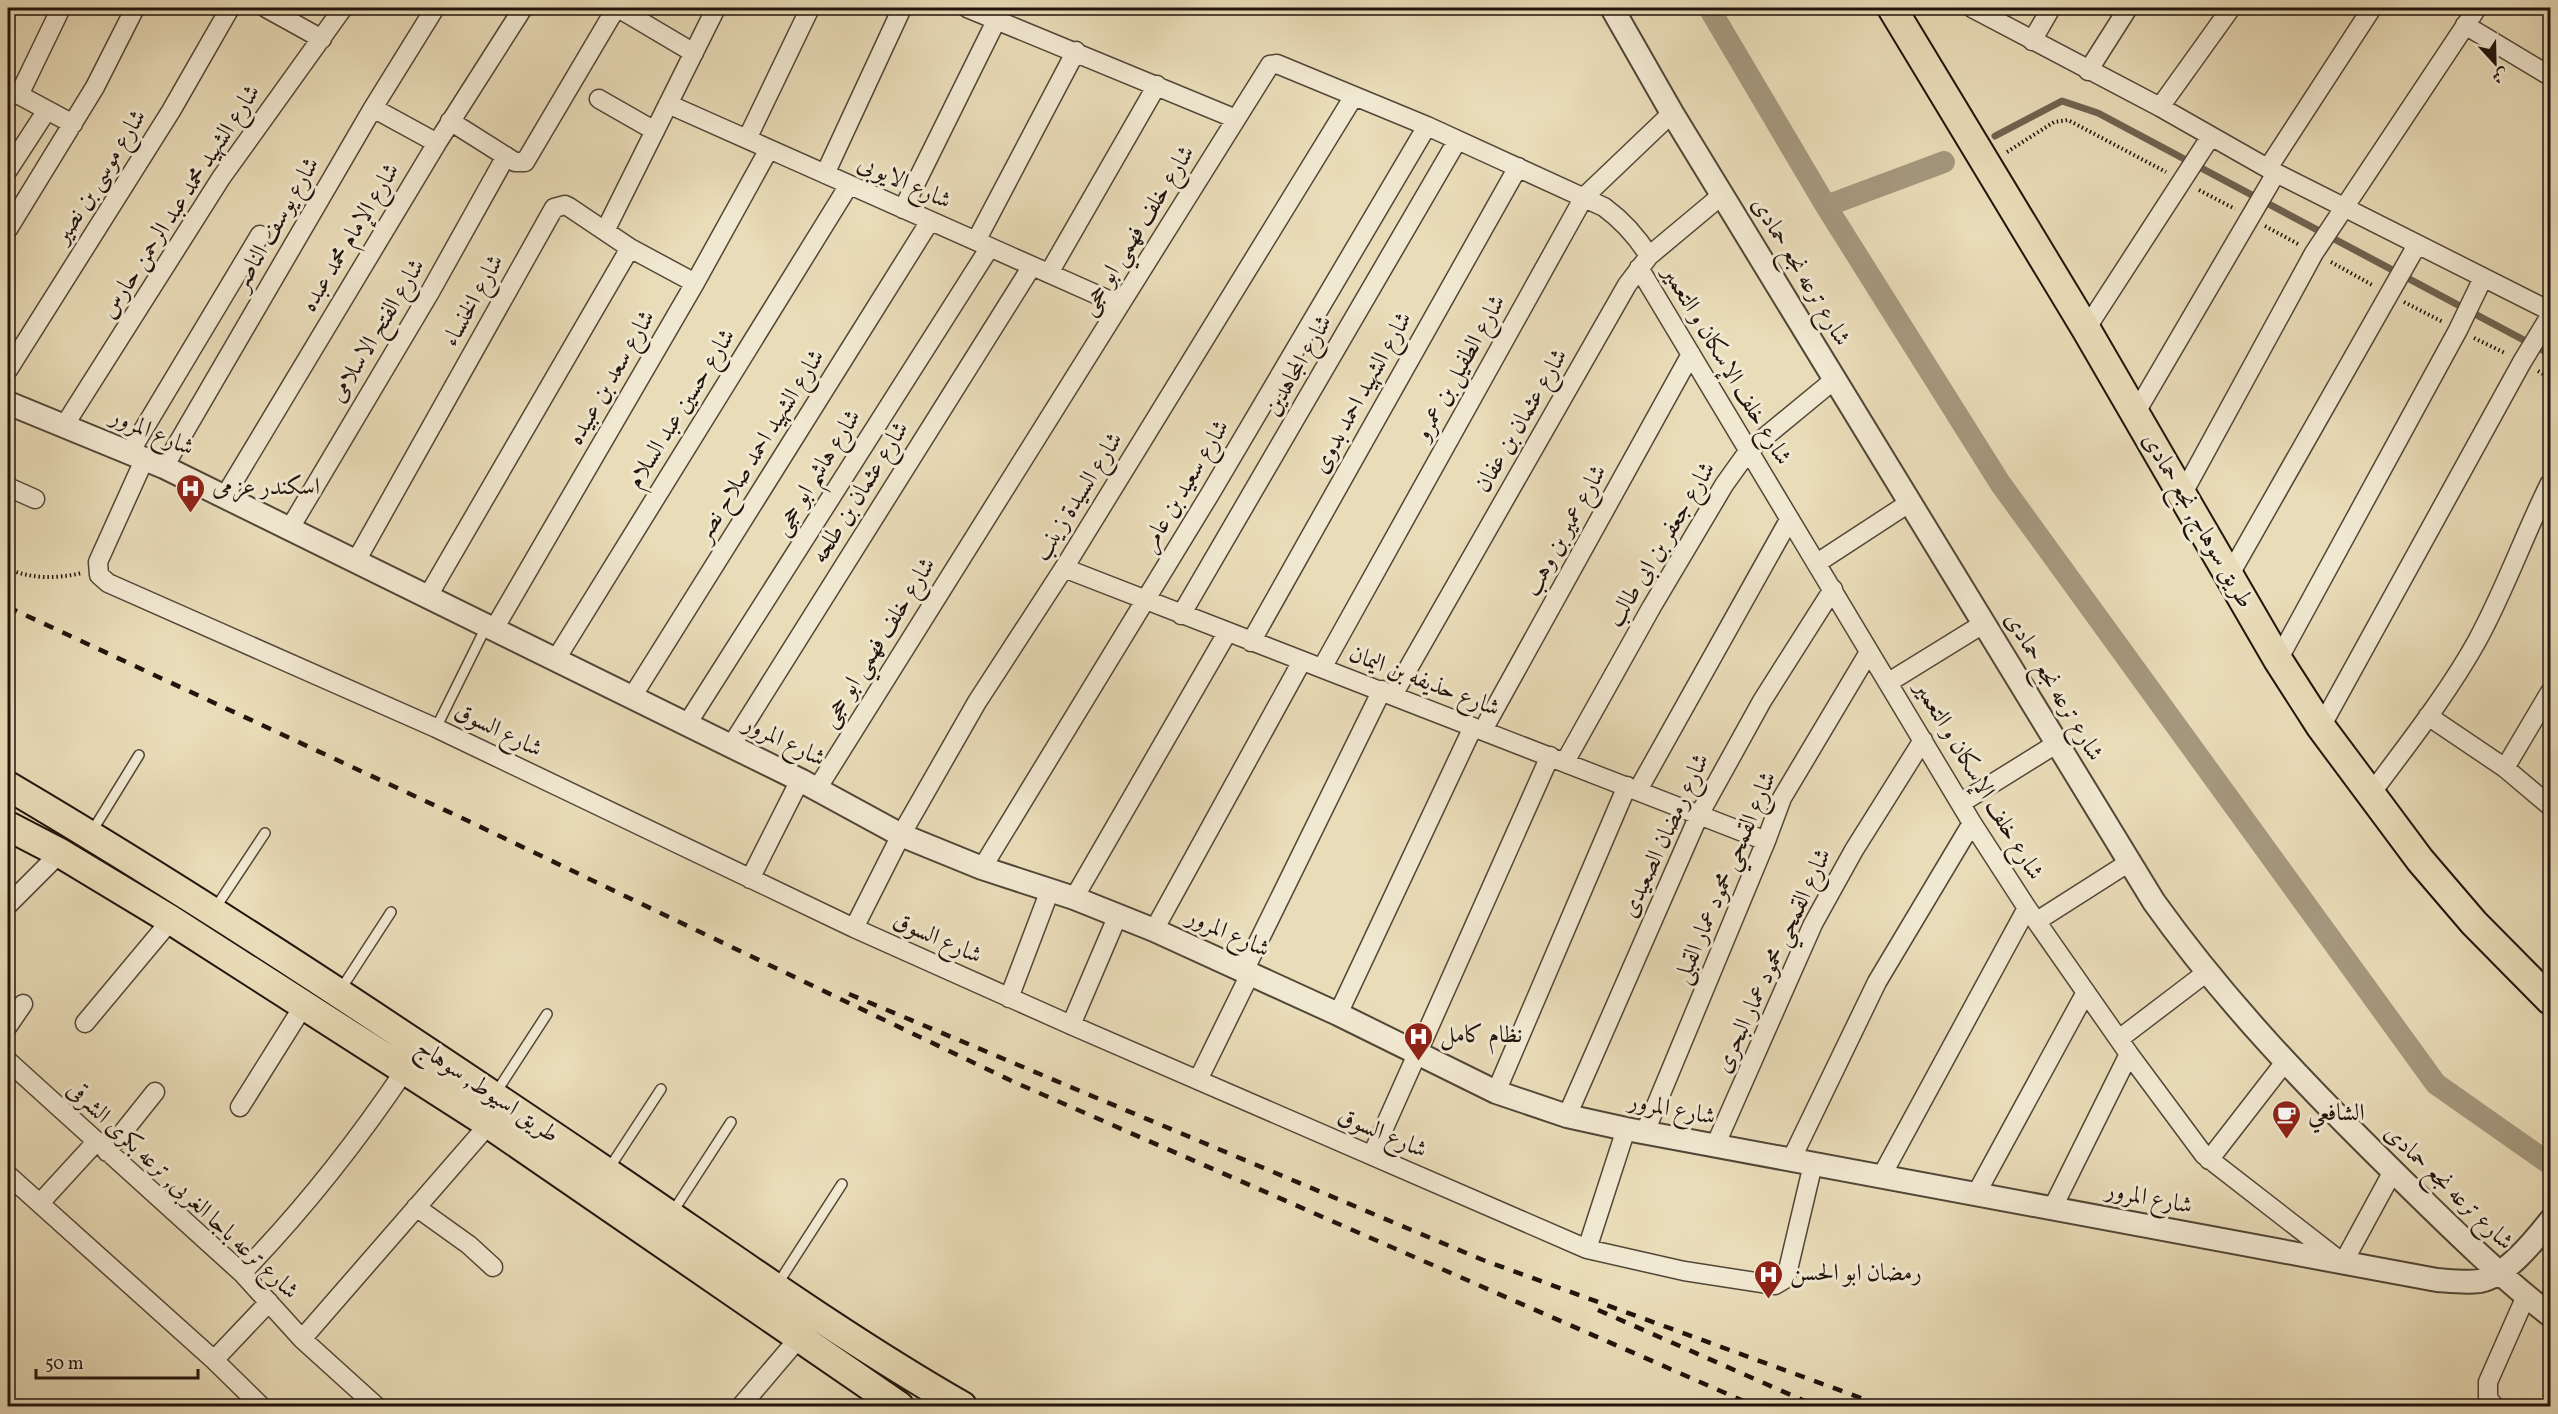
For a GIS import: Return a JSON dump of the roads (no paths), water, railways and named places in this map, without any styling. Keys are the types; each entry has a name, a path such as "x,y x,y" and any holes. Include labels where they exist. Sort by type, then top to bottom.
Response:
{"main road":[{"name":"طريق سوهاج, نجع حمادى","path":"1892,8 2086,329 2278,660 2321,727 2420,860 2474,923 2550,1000"},
{"name":"طريق اسيوط, سوهاج","path":"8,786 213,912 494,1096 775,1287 962,1407"},
{"name":"طريق اسيوط, سوهاج","path":"8,826 60,853 171,920 489,1124 899,1407"}],"street":[{"path":"61,8 13,92 73,124"},
{"path":"8,229 95,87 135,8"},
{"name":"شارع موسى بن نصير","path":"8,370 171,111 230,8"},
{"path":"267,8 322,39"},
{"name":"شارع الشهيد محمد عبد الرحمن حارس","path":"64,426 221,178 343,8"},
{"name":"شارع يوسف الناصر","path":"146,459 435,8"},
{"name":"شارع الإمام محمد عبده","path":"225,496 450,121 523,8"},
{"path":"450,121 520,164 529,159 617,8 693,53"},
{"path":"605,231 716,8"},
{"path":"747,139 810,8"},
{"path":"825,174 902,8"},
{"path":"967,8 1076,51 1236,119"},
{"name":"شارع ترعه نجع حمادى","path":"1612,8 1672,113 2128,863 2166,918 2207,972 2285,1062 2498,1274 2550,1315"},
{"path":"1972,8 2160,107 2272,170 2550,311"},
{"path":"2032,40 2051,8"},
{"path":"2088,71 2128,8"},
{"path":"2160,107 2231,8"},
{"path":"2135,414 2251,219 2272,170 2372,8"},
{"path":"2182,495 2314,253 2477,8"},
{"path":"903,208 997,20"},
{"path":"2465,25 2550,76"},
{"name":"شارع هاشم ابو حجى","path":"687,724 983,244 1076,51"},
{"name":"شارع خلف فهمي ابو حجى","path":"750,879 809,784 1120,305 1272,63 1427,126 1604,207 1622,220 1637,236 1644,262"},
{"name":"شارع عثمان بن طلحه","path":"731,746 1040,270 1157,85"},
{"name":"شارع السيدة زينب","path":"854,928 901,835 977,702 1064,568 1354,96"},
{"path":"599,99 656,130"},
{"name":"شارع الايوبى","path":"668,104 1120,305"},
{"path":"372,108 437,143"},
{"path":"8,170 48,110"},
{"name":"شارع الطفيل بن عمرو","path":"1322,668 1584,197 1672,113"},
{"name":"شارع سعيد بن عامر","path":"982,868 1427,126"},
{"path":"2086,329 2211,136"},
{"name":"شارع المجاهدين","path":"1181,615 1458,141"},
{"name":"شارع سعد بن عبيده","path":"491,627 695,283 770,149"},
{"name":"شارع الفتح الاسلامى","path":"290,528 434,284 506,156"},
{"name":"شارع الشهيد احمد بدوى","path":"1251,642 1518,167"},
{"name":"شارع حسين عبد السلام","path":"556,659 849,185"},
{"name":"شارع عثمان بن عفان","path":"1198,1080 1247,973 1388,693 1644,262 1722,195"},
{"name":"شارع الخنساء","path":"356,561 554,208 564,205 630,248 695,283"},
{"name":"شارع الشهيد احمد صلاح نصر","path":"632,697 930,221"},
{"path":"146,459 260,235"},
{"path":"2229,576 2417,245"},
{"path":"429,596 630,248"},
{"name":"شارع خلف الإسكان و التعمير","path":"1644,262 1691,354 1972,823 2086,992 2192,1141 2210,1160 2343,1263"},
{"path":"2278,660 2458,330 2482,278"},
{"path":"2321,727 2522,362 2550,316"},
{"name":"شارع عمير بن وهب","path":"1338,1014 1478,729 1691,354"},
{"name":"شارع جعفر بن ابى طالب","path":"1372,1155 1557,759 1699,524 1749,450 1834,380"},
{"name":"شارع المرور","path":"8,403 146,459 225,496 809,784 901,835 982,868 1074,897 1154,930 1338,1014 1496,1092 1567,1116 1635,1131 2343,1263 2458,1282 2481,1281 2498,1274"},
{"name":"شارع السوق","path":"146,459 97,568 99,575 108,583 436,728 750,879 1009,998 1587,1249 1684,1271 1776,1286 1785,1279 1787,1274 1813,1164"},
{"path":"2370,795 2428,716 2476,643 2510,575 2550,483"},
{"path":"8,488 35,499"},
{"path":"1817,563 1909,503"},
{"path":"1496,1092 1632,788 1789,520"},
{"name":"شارع حذيفه بن اليمان","path":"1064,568 1766,841"},
{"name":"شارع رمضان الصعيدى","path":"1567,1116 1700,815 1762,701 1833,589"},
{"path":"1889,682 1983,624"},
{"path":"1074,897 1227,633"},
{"name":"شارع القمحي محمود عمار القبلى","path":"1587,1249 1635,1131 1766,841 1782,798 1869,652"},
{"path":"1154,930 1302,661"},
{"path":"2505,768 2550,692"},
{"path":"2428,716 2505,768 2550,806"},
{"name":"شارع القمحي محمود عمار البحرى","path":"1715,1146 1813,924 1854,850 1923,740"},
{"path":"1961,802 2056,744"},
{"path":"1791,1160 1878,982 1972,823"},
{"path":"8,905 60,853"},
{"path":"1881,1177 2032,914 2128,863"},
{"path":"1009,998 1050,890"},
{"path":"1071,1025 1118,915"},
{"path":"85,1023 171,920"},
{"path":"2052,1209 2124,1046 2207,972"},
{"path":"1976,1194 2086,992"},
{"path":"8,1026 23,1004"},
{"path":"240,1107 304,1005"},
{"name":"شارع ترعه باجا الغربى, ترعه بكرى الشرقى","path":"8,1061 242,1273 302,1339 376,1407"},
{"path":"2210,1160 2285,1062"},
{"path":"242,1273 326,1180 367,1127 405,1070"},
{"path":"40,1203 102,1147 156,1092"},
{"path":"302,1339 489,1124"},
{"path":"2343,1263 2393,1171"},
{"path":"8,1175 214,1360 258,1406"},
{"path":"416,1207 461,1238 493,1267"},
{"path":"2498,1274 2531,1244 2550,1221"},
{"path":"2494,1407 2488,1398 2488,1382 2526,1296"},
{"path":"214,1360 269,1302"},
{"path":"741,1407 798,1339"}],"lane":[{"path":"436,728 491,627"},
{"path":"89,835 139,755"},
{"path":"213,912 265,833"},
{"path":"338,994 391,912"},
{"path":"494,1096 547,1014"},
{"path":"607,1173 662,1089"},
{"path":"670,1215 731,1122"},
{"path":"775,1287 842,1184"}],"waterway":[{"path":"1709,8 1826,206 2000,483 2436,1084 2550,1164"},
{"path":"1995,136 2062,101 2098,113 2550,354"},
{"path":"1826,206 1944,162"}],"railway":[{"path":"8,607 464,819 1014,1082 1755,1406"},
{"path":"849,994 1483,1260 1883,1406"},
{"path":"1598,1310 1816,1406"}],"place":[{"name":"اسكندر عزمى","path":"191,514"},
{"name":"نظام كامل","path":"1419,1062"},
{"name":"الشافعي","path":"2287,1140"},
{"name":"رمضان ابو الحسن","path":"1769,1300"}]}
